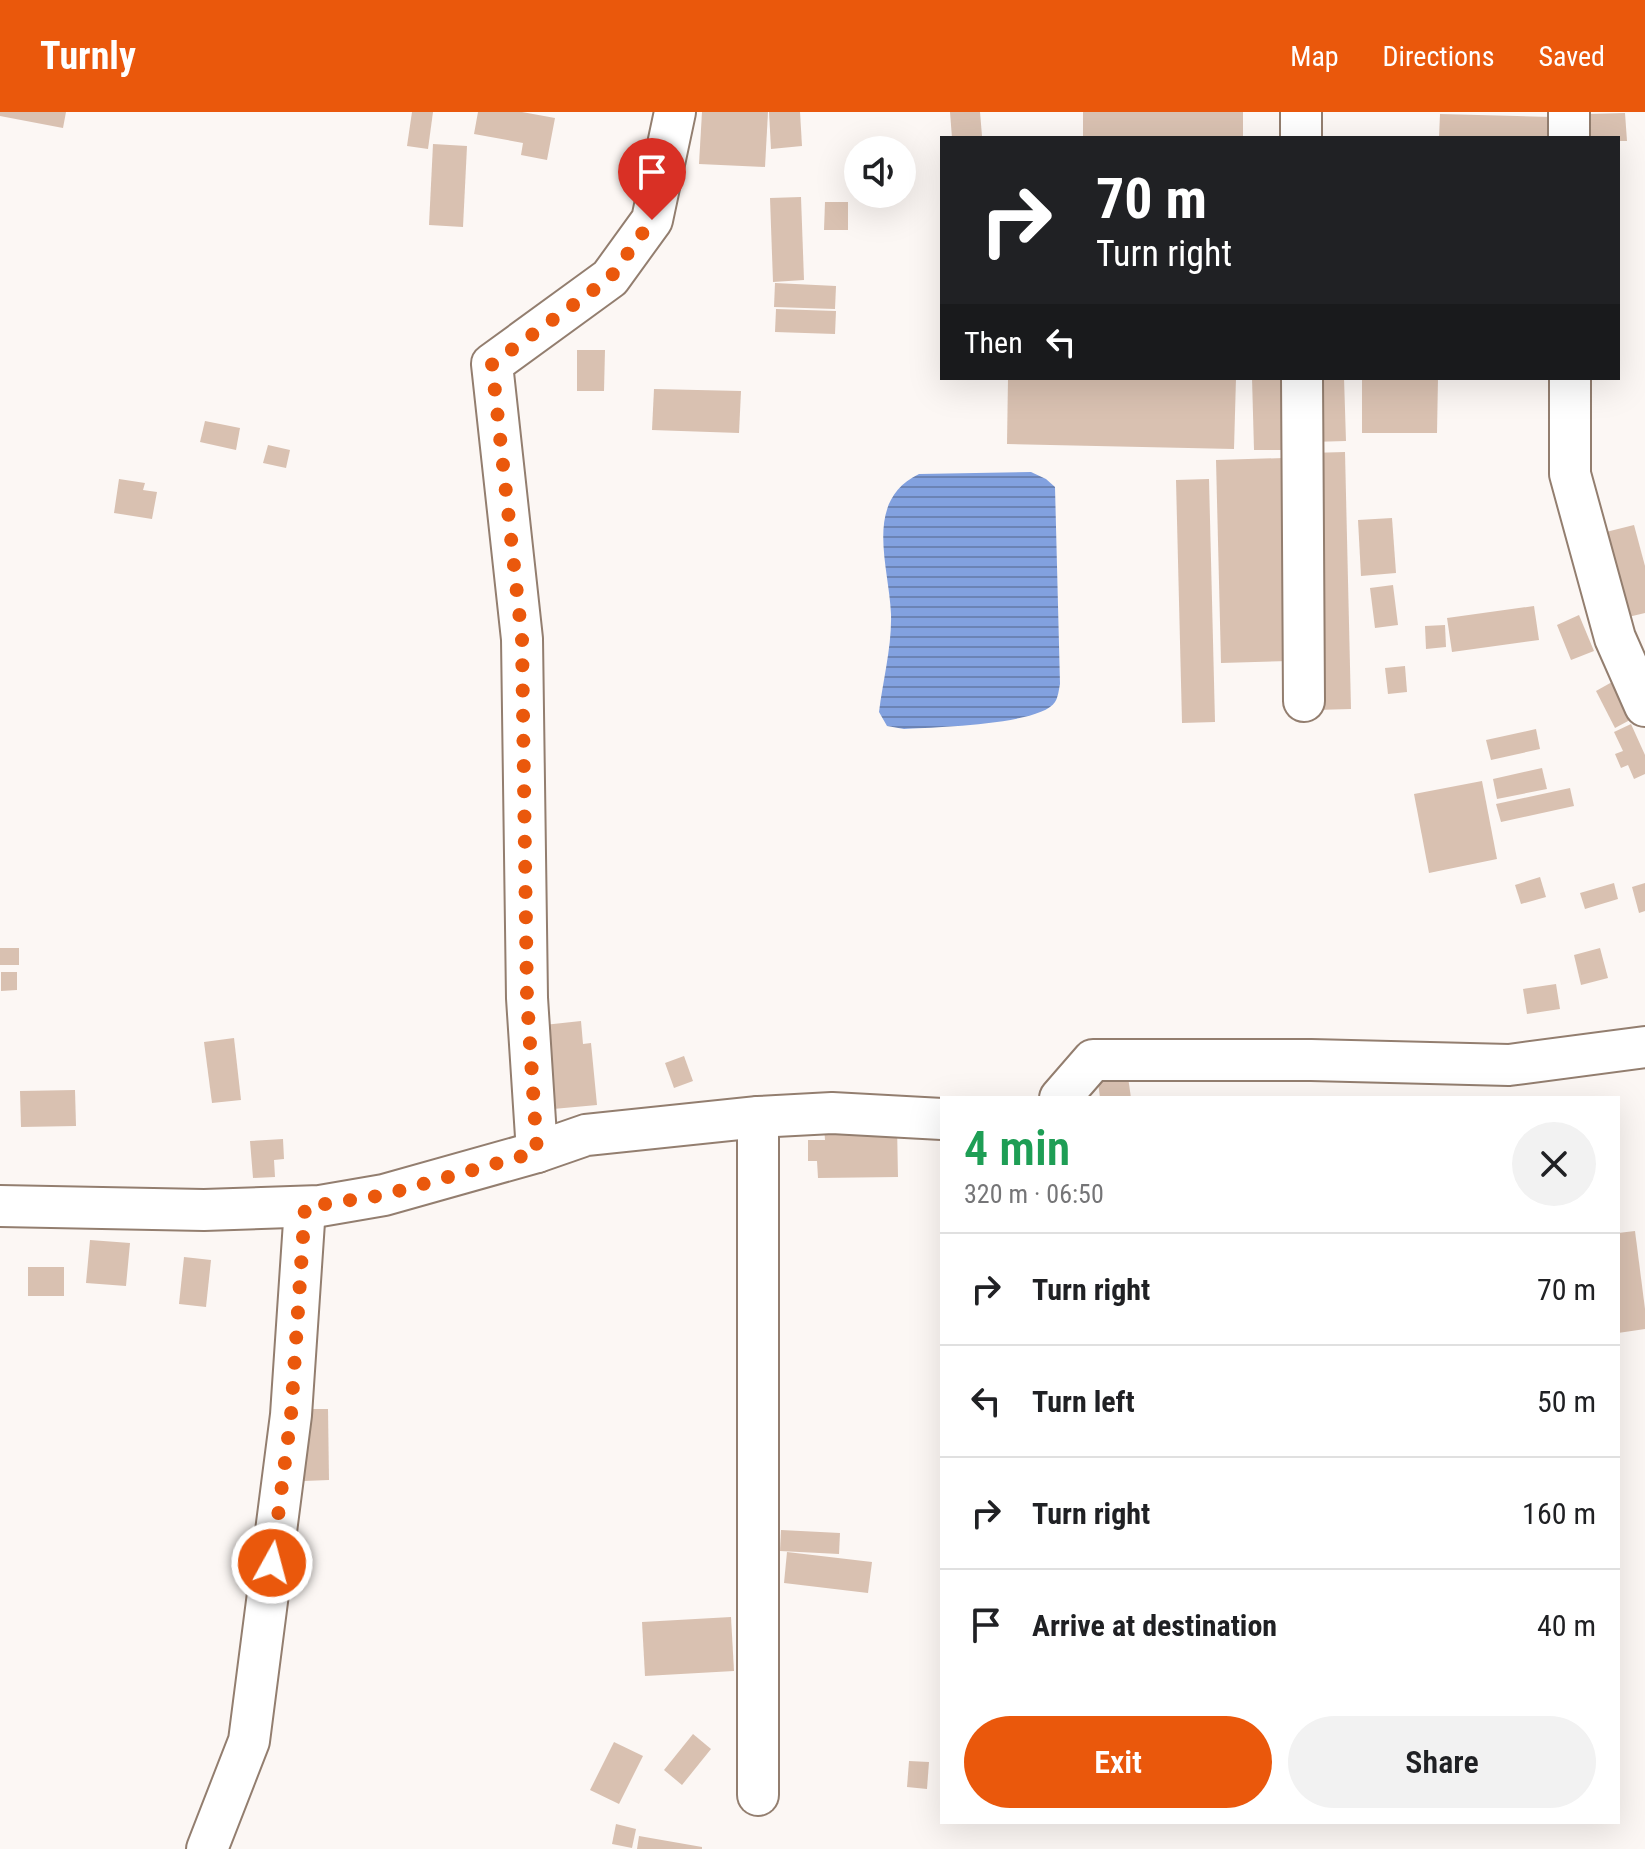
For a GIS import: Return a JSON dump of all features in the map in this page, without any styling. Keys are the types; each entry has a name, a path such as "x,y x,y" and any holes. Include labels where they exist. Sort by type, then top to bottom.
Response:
{"street":[{"path":"537,1152 527,998 522,639 492,364 610,278 652,220 675,112"},
{"path":"1301,112 1301,136"},
{"path":"1569,112 1569,136"},
{"path":"1302,380 1304,701"},
{"path":"1570,380 1570,474 1615,638 1645,706"},
{"path":"1062,1096 1093,1060 1311,1060 1509,1065 1645,1047"},
{"path":"0,1206 204,1210 305,1207 384,1195 586,1135 758,1117 832,1113 940,1119"},
{"path":"758,1117 758,1795"},
{"path":"207,1849 249,1741 291,1415 305,1207"}],"water":[{"path":"1031,472 1055,487 1060,684 1056,700 1046,710 1009,720 904,729 887,726 879,712 891,626 883,536 891,500 902,486 919,474"}],"building":[{"path":"0,112 66,112 63,128 0,116"},
{"path":"412,112 433,112 428,149 407,146"},
{"path":"478,112 522,112 555,118 547,160 521,155 523,143 474,134"},
{"path":"702,112 768,112 765,167 699,164"},
{"path":"769,112 800,112 802,146 771,149"},
{"path":"950,112 980,112 982,136 952,136"},
{"path":"1083,112 1243,112 1243,136 1083,136"},
{"path":"1625,113 1627,141 1620,141 1620,136 1588,136 1587,114"},
{"path":"1440,114 1551,117 1550,136 1439,136"},
{"path":"433,144 467,146 463,227 429,225"},
{"path":"801,197 804,280 773,282 770,198"},
{"path":"825,202 844,202 844,208 848,208 848,230 824,230"},
{"path":"775,283 836,286 835,309 774,307"},
{"path":"776,309 836,311 835,334 775,332"},
{"path":"577,350 605,350 604,391 577,391"},
{"path":"1008,380 1236,380 1234,449 1007,444"},
{"path":"1252,380 1288,380 1289,450 1254,450"},
{"path":"1309,380 1344,380 1346,441 1311,442"},
{"path":"1362,380 1438,380 1437,433 1362,433"},
{"path":"654,389 741,391 739,433 652,430"},
{"path":"205,421 240,428 236,450 200,442"},
{"path":"268,445 290,450 286,468 263,463"},
{"path":"1345,452 1351,709 1315,710 1309,453"},
{"path":"1284,458 1289,661 1221,663 1216,460"},
{"path":"119,479 145,483 143,490 157,492 152,519 114,513"},
{"path":"1209,479 1215,722 1182,723 1176,480"},
{"path":"1392,518 1396,573 1361,576 1358,520"},
{"path":"1634,525 1645,566 1645,613 1624,618 1602,533"},
{"path":"1393,585 1398,625 1375,628 1370,588"},
{"path":"1534,606 1539,640 1452,652 1447,618"},
{"path":"1579,615 1594,651 1571,660 1557,625"},
{"path":"1445,625 1446,647 1426,649 1425,626"},
{"path":"1405,666 1407,692 1388,694 1385,668"},
{"path":"1612,682 1630,720 1615,728 1596,691"},
{"path":"1631,724 1645,755 1645,774 1634,779 1628,765 1621,768 1615,754 1623,751 1614,732"},
{"path":"1536,729 1540,749 1491,760 1486,740"},
{"path":"1542,768 1547,789 1497,799 1493,779"},
{"path":"1482,781 1497,859 1429,873 1414,794"},
{"path":"1570,788 1574,806 1501,822 1496,804"},
{"path":"1540,877 1546,897 1521,904 1515,885"},
{"path":"1614,883 1618,899 1585,909 1580,893"},
{"path":"1645,883 1645,911 1639,913 1632,887"},
{"path":"0,948 19,948 19,965 0,965"},
{"path":"1600,948 1608,978 1581,985 1574,955"},
{"path":"1,972 17,972 17,990 1,991"},
{"path":"1556,984 1560,1009 1527,1014 1523,989"},
{"path":"581,1021 583,1044 591,1043 597,1105 553,1109 544,1025"},
{"path":"234,1038 241,1100 212,1103 204,1042"},
{"path":"684,1056 693,1081 674,1088 665,1063"},
{"path":"1128,1077 1131,1096 1100,1096 1098,1082"},
{"path":"75,1090 76,1126 21,1127 20,1091"},
{"path":"897,1125 898,1177 818,1178 817,1161 808,1161 808,1140 825,1140 824,1126"},
{"path":"283,1139 284,1159 274,1160 275,1177 253,1178 250,1141"},
{"path":"1635,1231 1645,1329 1620,1333 1620,1233"},
{"path":"90,1240 130,1243 126,1286 86,1283"},
{"path":"184,1257 211,1260 206,1307 179,1304"},
{"path":"28,1267 64,1267 64,1296 28,1296"},
{"path":"302,1409 328,1409 329,1480 304,1481"},
{"path":"781,1530 840,1533 839,1554 780,1551"},
{"path":"787,1552 872,1562 868,1593 784,1583"},
{"path":"731,1617 734,1671 645,1676 642,1622"},
{"path":"693,1734 711,1749 682,1785 664,1770"},
{"path":"614,1742 643,1756 619,1804 590,1790"},
{"path":"909,1761 929,1762 927,1789 907,1787"},
{"path":"616,1824 636,1829 632,1848 612,1844"},
{"path":"639,1836 702,1847 702,1849 637,1849"}],"route":[{"path":"272,1563 291,1415 305,1207 384,1195 537,1152 527,998 522,639 492,364 610,278 652,220"}]}
